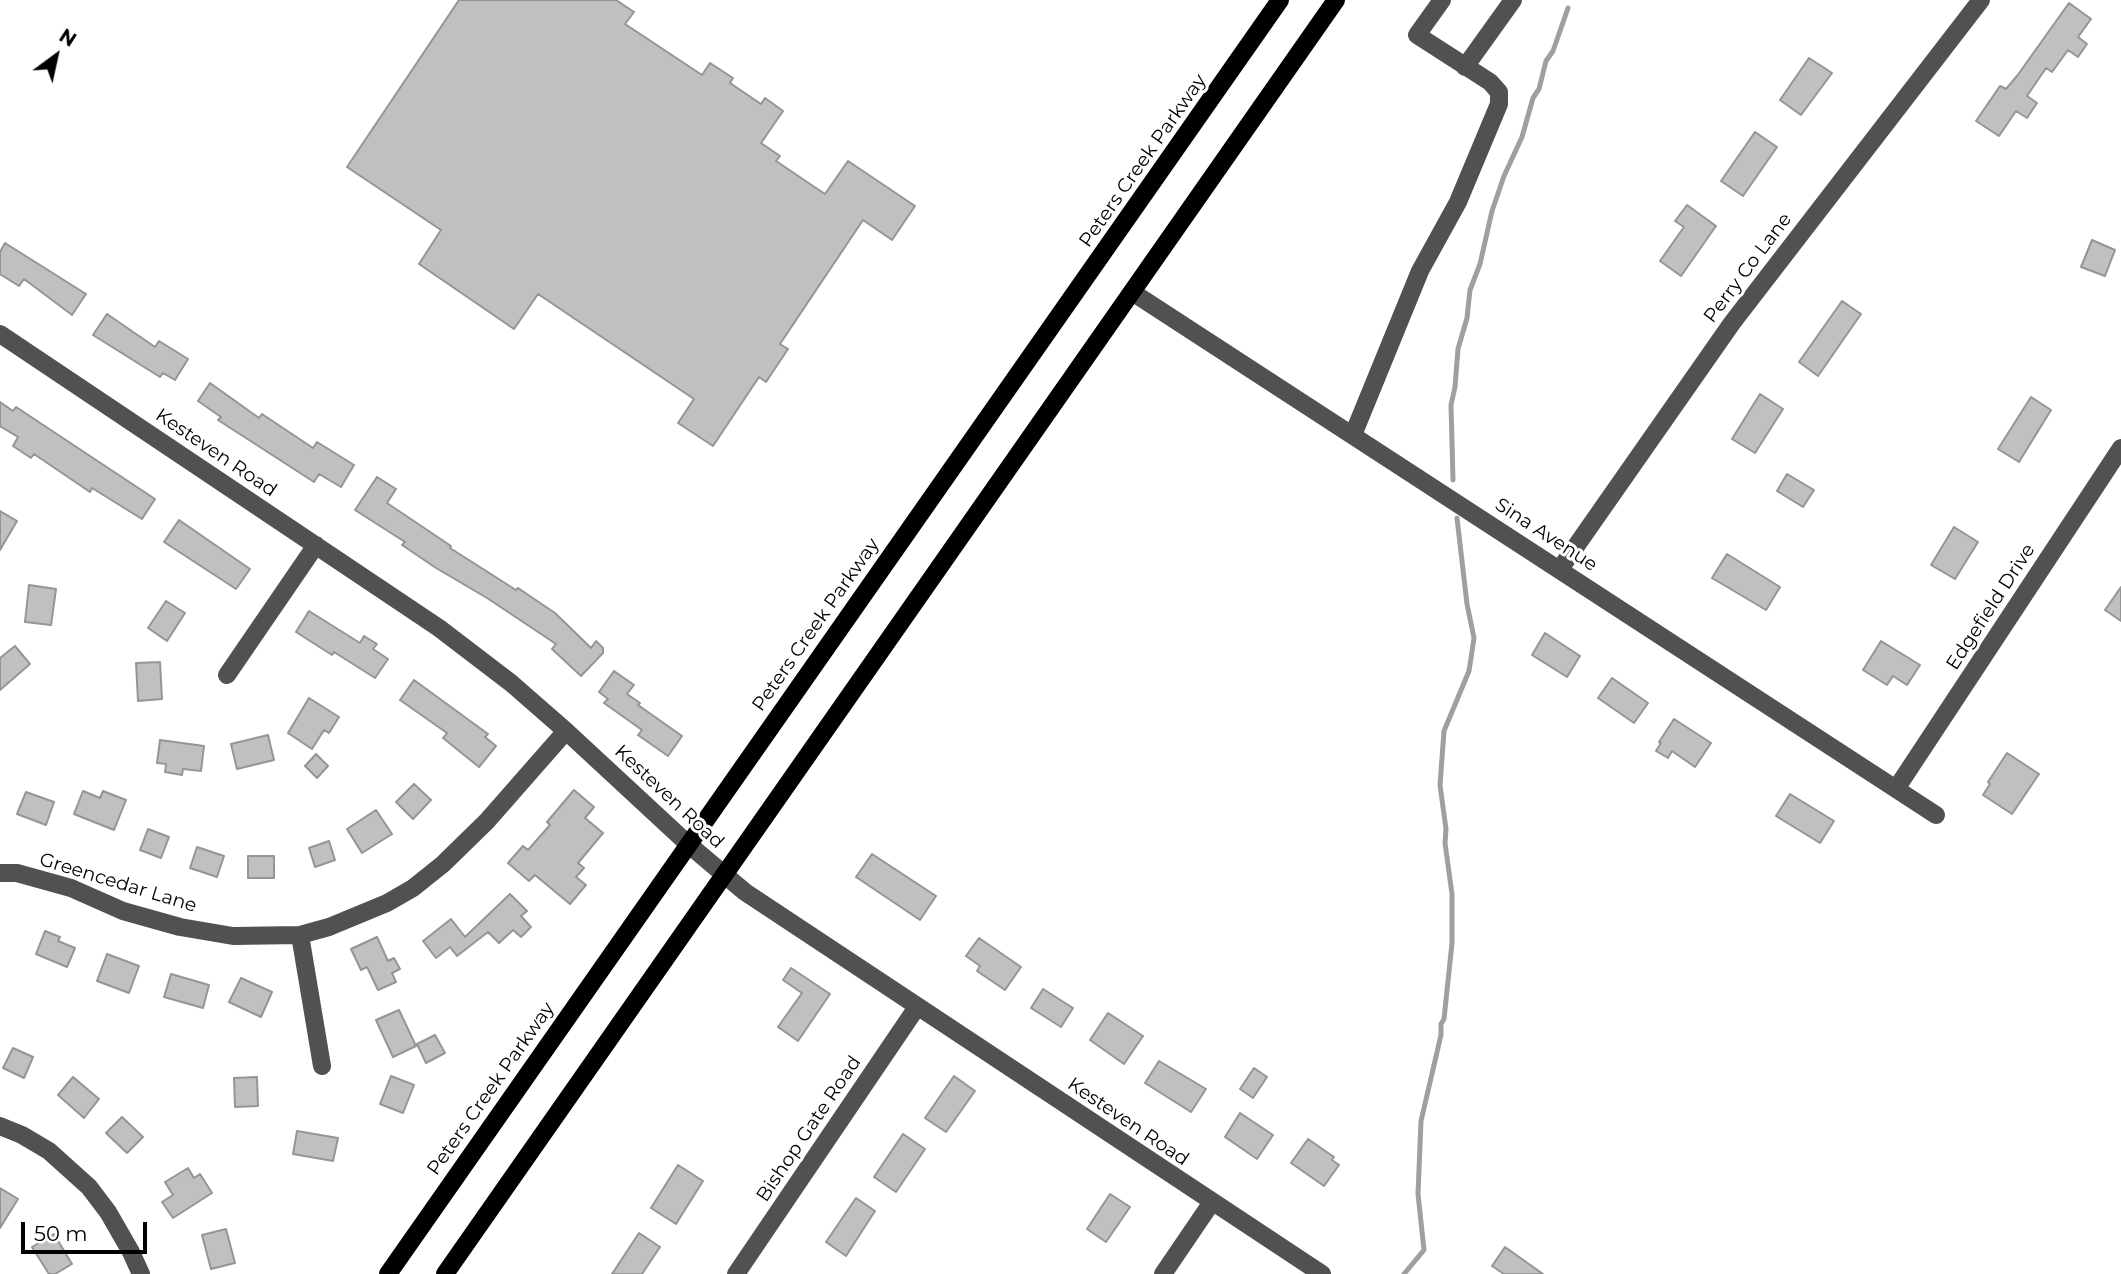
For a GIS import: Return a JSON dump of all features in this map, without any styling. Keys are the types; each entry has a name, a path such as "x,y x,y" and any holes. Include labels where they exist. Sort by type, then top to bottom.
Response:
{"main road":[{"name":"Peters Creek Parkway","path":"388,1274 1280,0"},
{"path":"445,1274 1336,0"}],"street":[{"path":"1353,435 1420,271 1458,202 1499,104 1499,92 1478,73 1417,35 1442,0"},
{"path":"1465,67 1513,0"},
{"name":"Perry Co Lane","path":"1560,569 1732,323 1981,0"},
{"name":"Sina Avenue","path":"1132,292 1936,816"},
{"name":"Kesteven Road","path":"0,334 439,628 566,731 724,876 785,920 1322,1274"},
{"name":"Edgefield Drive","path":"1896,789 2121,448"},
{"path":"227,675 316,545"},
{"name":"Greencedar Lane","path":"0,873 17,873 71,888 124,911 180,927 233,936 300,935 329,927 387,904 413,888 443,864 487,821 566,731"},
{"path":"300,935 322,1066"},
{"name":"Bishop Gate Road","path":"736,1274 918,1007"},
{"path":"0,1126 49,1151 89,1187 108,1212 141,1274"},
{"path":"1163,1274 1212,1202"}],"building":[{"path":"459,0 616,0 634,12 625,24 702,75 710,63 733,78 730,83 761,104 765,98 783,111 761,143 780,156 776,161 825,194 848,161 915,206 892,240 863,220 780,344 788,349 766,382 759,377 713,446 678,423 694,399 538,294 514,329 419,264 441,230 347,167"},
{"path":"2069,3 2091,19 2078,37 2087,44 2078,57 2068,50 2052,72 2046,68 2027,96 2037,103 2027,118 2016,111 1999,136 1976,121 2000,86 2006,89 2017,76"},
{"path":"1809,58 1832,73 1801,115 1780,100"},
{"path":"1755,132 1777,147 1743,196 1721,181"},
{"path":"1687,205 1716,226 1681,276 1660,261 1684,227 1675,221"},
{"path":"2092,240 2115,250 2105,276 2081,267"},
{"path":"5,243 86,294 72,315 24,279 19,286 0,274 0,252"},
{"path":"1842,301 1861,314 1818,376 1799,362"},
{"path":"107,314 155,347 159,341 188,359 175,380 163,373 160,377 93,335"},
{"path":"210,383 259,418 262,414 313,448 317,442 354,465 341,487 319,474 314,482 218,420 221,417 198,401"},
{"path":"1760,394 1783,409 1755,453 1732,439"},
{"path":"2031,397 2051,410 2019,462 1998,449"},
{"path":"0,402 13,411 16,407 155,499 142,519 92,488 90,492 34,454 31,458 13,446 18,437 0,426"},
{"path":"1787,474 1814,490 1803,507 1777,491"},
{"path":"377,477 396,489 387,503 451,546 450,548 555,613 591,648 596,641 603,648 603,653 581,676 552,649 556,644 436,568 402,545 405,542 355,510"},
{"path":"0,511 17,521 0,550"},
{"path":"179,520 250,569 236,589 164,542"},
{"path":"1954,527 1978,542 1955,579 1931,565"},
{"path":"1727,554 1780,587 1766,610 1712,578"},
{"path":"29,585 56,589 51,625 25,622"},
{"path":"2121,587 2121,621 2105,610"},
{"path":"166,601 185,613 167,641 148,628"},
{"path":"309,611 360,643 364,636 377,644 373,649 388,659 375,678 296,632"},
{"path":"1545,633 1580,656 1567,677 1532,655"},
{"path":"1881,641 1920,665 1907,685 1893,676 1887,685 1863,670"},
{"path":"15,646 30,664 0,690 0,658"},
{"path":"160,662 162,699 138,701 136,663"},
{"path":"614,671 634,685 627,694 640,703 638,705 682,736 668,756 638,735 642,730 604,703 608,699 599,692"},
{"path":"1612,678 1648,703 1634,723 1598,698"},
{"path":"414,680 488,734 485,737 496,746 479,767 443,738 447,733 400,700"},
{"path":"309,698 339,717 329,733 324,730 312,749 288,733"},
{"path":"1674,719 1711,743 1695,767 1672,751 1668,758 1656,751"},
{"path":"268,735 274,760 237,769 231,744"},
{"path":"160,740 204,746 201,771 183,769 182,775 165,772 166,764 157,763"},
{"path":"2007,753 2039,774 2012,814 1983,795 1990,784 1988,782"},
{"path":"316,754 328,766 317,778 305,766"},
{"path":"414,784 431,800 413,819 396,802"},
{"path":"574,790 594,807 585,818 603,833 578,863 584,868 576,877 586,885 570,904 535,875 529,881 508,863 523,846 528,850 550,825 547,822"},
{"path":"83,791 100,798 103,791 126,800 114,830 74,814"},
{"path":"26,792 54,802 46,825 17,814"},
{"path":"1790,794 1834,821 1820,843 1776,816"},
{"path":"376,810 392,834 362,853 347,829"},
{"path":"148,829 169,837 161,858 140,850"},
{"path":"329,841 335,860 315,867 309,848"},
{"path":"197,847 224,856 217,877 190,868"},
{"path":"872,854 936,896 920,920 856,877"},
{"path":"248,856 274,856 274,878 248,878"},
{"path":"510,894 527,911 521,916 531,927 521,937 513,930 499,943 488,932 457,956 450,947 436,958 423,941 451,919 465,937"},
{"path":"45,931 60,937 58,941 75,948 67,967 36,954"},
{"path":"377,937 388,961 394,958 400,969 392,973 396,982 378,990 367,967 361,970 351,949"},
{"path":"979,938 1021,967 1005,990 977,971 980,966 966,956"},
{"path":"107,954 139,966 129,993 97,981"},
{"path":"791,968 830,994 798,1041 778,1027 802,993 783,980"},
{"path":"171,974 209,985 203,1008 164,997"},
{"path":"241,978 272,992 261,1017 229,1002"},
{"path":"1043,989 1073,1008 1061,1027 1031,1008"},
{"path":"399,1010 416,1046 393,1057 376,1020"},
{"path":"1108,1013 1143,1036 1124,1064 1090,1040"},
{"path":"435,1035 445,1053 426,1063 417,1044"},
{"path":"13,1048 33,1057 24,1078 3,1068"},
{"path":"1159,1061 1206,1089 1191,1112 1145,1083"},
{"path":"1254,1068 1267,1077 1253,1098 1240,1089"},
{"path":"391,1076 414,1085 403,1113 380,1104"},
{"path":"954,1076 975,1091 946,1132 925,1118"},
{"path":"73,1077 99,1099 84,1118 58,1095"},
{"path":"257,1077 258,1106 235,1107 234,1078"},
{"path":"1240,1113 1273,1135 1257,1159 1225,1137"},
{"path":"122,1117 143,1137 127,1153 106,1133"},
{"path":"297,1131 338,1138 333,1161 293,1154"},
{"path":"903,1134 925,1149 896,1192 874,1177"},
{"path":"1308,1139 1334,1157 1332,1160 1339,1165 1324,1186 1291,1163"},
{"path":"678,1165 703,1181 676,1224 651,1208"},
{"path":"188,1168 194,1178 200,1174 212,1193 173,1218 162,1202 173,1195 165,1182"},
{"path":"0,1188 18,1199 0,1228"},
{"path":"1110,1194 1130,1207 1106,1242 1087,1229"},
{"path":"856,1198 875,1211 846,1256 826,1242"},
{"path":"226,1229 235,1263 211,1269 202,1235"},
{"path":"639,1233 660,1247 642,1274 612,1274"},
{"path":"54,1234 72,1264 55,1274 49,1274 32,1247"},
{"path":"1505,1247 1543,1274 1504,1274 1492,1266"}],"waterway":[{"path":"1453,480 1451,405 1458,349 1467,318 1470,290 1480,264 1492,211 1504,176 1522,137 1546,61 1553,51 1568,8"},
{"path":"1404,1274 1424,1250 1418,1194 1421,1121 1444,1019 1452,943 1452,894 1440,785 1444,731 1469,671 1474,638 1467,604 1457,518"}]}
